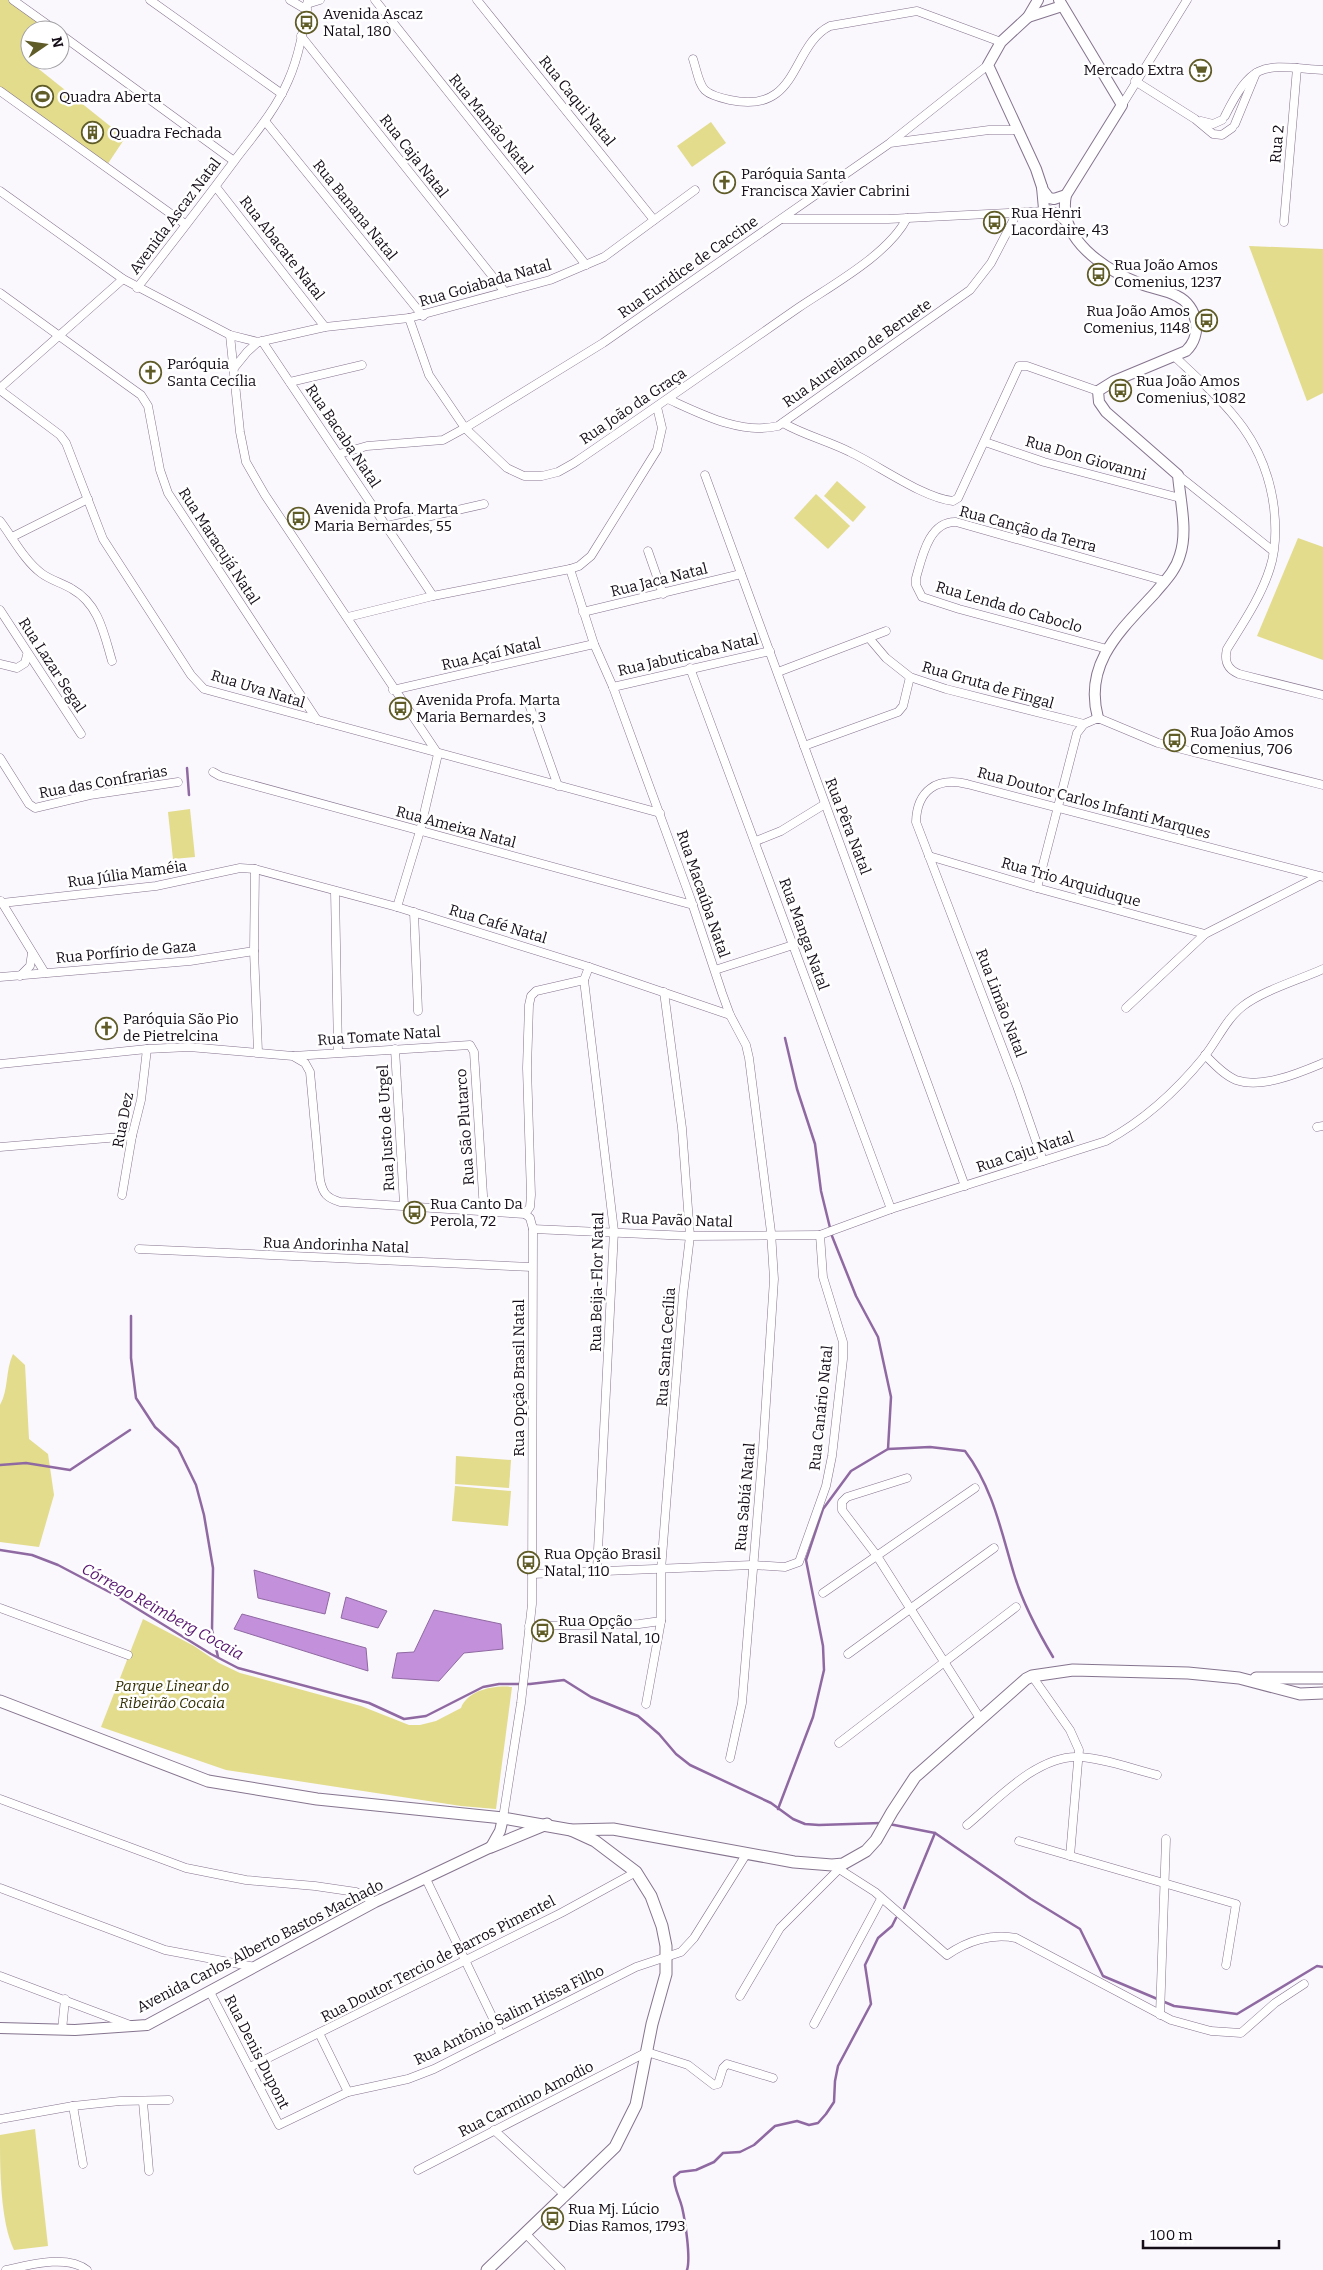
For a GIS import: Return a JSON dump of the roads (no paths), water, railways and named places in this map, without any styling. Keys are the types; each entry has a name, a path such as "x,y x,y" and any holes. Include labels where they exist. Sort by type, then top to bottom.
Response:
{"main road":[{"path":"571,1830 614,1829 794,1862 841,1867 866,1851 876,1840 915,1777 1026,1679 1032,1676 1088,1670 1188,1673 1239,1678 1323,1678"},
{"path":"1239,1678 1300,1694 1323,1693"},
{"path":"0,1701 208,1781 317,1799 503,1818 547,1824 571,1830 595,1842 636,1872 650,1896 662,1926 667,1957 666,1974 636,2105 628,2125 615,2147 487,2270"},
{"path":"491,1846 547,1824"}],"street":[{"path":"13,0 41,20"},
{"path":"150,0 282,94"},
{"path":"290,0 307,5 320,0"},
{"name":"Rua Mamão Natal","path":"375,0 586,265"},
{"name":"Rua Caqui Natal","path":"478,0 654,220"},
{"path":"890,143 988,65 1001,42 1028,17 1038,0"},
{"path":"1055,211 1187,0"},
{"path":"1028,17 1061,3 1122,104"},
{"name":"Avenida Ascaz Natal","path":"137,288 185,224 216,187 265,121 282,94 289,80 307,5"},
{"path":"692,59 703,89 710,96 738,102 759,100 782,90 818,32 830,26 908,11 917,11 1001,42"},
{"name":"Rua Caja Natal","path":"301,36 505,292"},
{"path":"70,41 234,161"},
{"path":"988,65 1045,193 1052,198 1066,195"},
{"path":"1195,119 1212,124 1224,118 1240,87 1256,74 1269,67 1323,70"},
{"name":"Rua 2","path":"1284,222 1297,68"},
{"path":"1135,81 1217,135 1226,133 1233,126 1256,74"},
{"path":"0,91 185,224"},
{"name":"Rua Banana Natal","path":"265,121 423,316"},
{"name":"Rua Euridice de Caccine","path":"339,454 368,446 443,440 465,428 603,343 890,143 979,131 1018,130"},
{"path":"1042,186 1042,202 1066,221 1084,247 1102,264 1140,284 1179,296 1191,308 1196,322 1194,342 1186,350 1114,381 1098,391"},
{"name":"Rua Abacate Natal","path":"216,187 325,327"},
{"name":"Rua Goiabada Natal","path":"0,191 137,288 230,335 260,341 325,327 423,316 550,280 586,265 618,248 695,190"},
{"path":"782,218 907,218 1018,211 1055,211"},
{"name":"Rua Aureliano de Beruete","path":"668,399 729,424 767,428 783,423 970,290 991,264 1018,211"},
{"name":"Rua João da Graça","path":"408,318 428,375 465,428 514,473 542,476 558,472 574,463 890,243 907,218"},
{"name":"Avenida Ascaz Natal","path":"0,389 123,279"},
{"name":"Rua Maracujá Natal","path":"0,293 127,385 146,401 160,470 168,493 316,720"},
{"path":"230,335 240,432 246,462 265,495 348,617 393,690 438,754 420,831 396,907"},
{"path":"234,368 247,352 260,341"},
{"name":"Rua Bacaba Natal","path":"260,341 339,454 433,596"},
{"path":"1174,356 1223,402 1255,444 1268,477 1272,496 1275,526 1270,570 1261,592 1227,649 1225,655 1227,665 1239,674 1323,695"},
{"path":"290,382 362,365"},
{"path":"783,423 802,433 849,451 907,482 950,501 958,498 985,442 1016,369 1024,366 1098,391"},
{"name":"Rua Uva Natal","path":"0,389 60,435 71,453 103,539 198,684 208,691 660,813"},
{"path":"1098,391 1099,402 1106,412 1178,475 1273,551"},
{"path":"348,617 433,596 579,566 592,556 657,450 662,428 657,407"},
{"name":"Rua Don Giovanni","path":"985,442 1044,462 1180,498"},
{"path":"1098,718 1094,701 1096,683 1098,668 1107,649 1165,581 1177,564 1183,544 1178,475"},
{"name":"Rua Pêra Natal","path":"705,476 966,1186"},
{"path":"12,537 88,499"},
{"path":"387,526 484,504"},
{"path":"0,521 26,558 41,573 74,590 88,600 97,614 112,661"},
{"name":"Rua Canção da Terra","path":"916,578 934,532 940,525 949,522 1046,546 1165,581"},
{"path":"648,551 663,594"},
{"name":"Rua Macaúba Natal","path":"570,569 594,644 660,813 730,1015 742,1036 749,1058 771,1237"},
{"name":"Rua Jaca Natal","path":"583,612 741,574"},
{"name":"Rua Lenda do Caboclo","path":"916,578 916,585 922,597 1107,649"},
{"name":"Rua Lazar Segal","path":"0,610 27,655 81,734"},
{"path":"778,672 886,631"},
{"name":"Rua Gruta de Fingal","path":"869,638 886,658 910,677 946,689 1084,724"},
{"name":"Rua Açaí Natal","path":"393,690 594,644"},
{"name":"Rua Jabuticaba Natal","path":"612,687 770,650"},
{"path":"0,664 17,668 25,662 27,655"},
{"name":"Rua Manga Natal","path":"690,668 756,841 891,1209"},
{"path":"804,746 892,715 901,710 910,677"},
{"path":"530,707 558,786"},
{"path":"1037,888 1077,733 1084,724 1098,718 1158,743 1323,785"},
{"name":"Rua das Confrarias","path":"0,758 29,804 35,808 90,795 178,782"},
{"name":"Rua Ameixa Natal","path":"213,772 216,775 299,799 693,905"},
{"name":"Rua Doutor Carlos Infanti Marques","path":"929,856 916,822 916,814 926,794 940,783 948,781 960,782 1321,877"},
{"path":"756,841 780,831 824,804"},
{"name":"Rua Trio Arquiduque","path":"929,856 1205,934"},
{"name":"Rua Limão Natal","path":"929,856 1017,1086 1043,1161"},
{"path":"255,869 254,951 258,1052"},
{"name":"Rua Café Natal","path":"255,869 414,912 589,967 730,1015"},
{"name":"Rua Júlia Maméia","path":"1,901 156,886 228,870 255,869"},
{"path":"1126,1008 1205,934 1228,920 1321,877"},
{"path":"335,891 338,1052"},
{"path":"1,901 45,973"},
{"path":"414,912 418,1011"},
{"path":"715,970 793,945"},
{"name":"Rua Porfírio de Gaza","path":"0,977 190,961 254,951"},
{"path":"20,976 30,966 32,953"},
{"name":"Rua Beija-Flor Natal","path":"589,967 584,980 614,1232 597,1570"},
{"name":"Rua Caju Natal","path":"820,1235 891,1209 1106,1141 1134,1124 1155,1107 1205,1055 1230,1019 1244,1006 1323,969"},
{"path":"292,1056 305,1062 310,1072 322,1192 328,1198 340,1202 525,1214 530,1207 531,1195 527,1040 531,996 546,988 584,980"},
{"name":"Rua Santa Cecília","path":"646,1704 661,1621 661,1570 682,1304 690,1236 682,1128 664,992"},
{"name":"Rua Tomate Natal","path":"0,1064 147,1049 189,1047 292,1056 468,1044"},
{"name":"Rua São Plutarco","path":"468,1044 474,1052 484,1211"},
{"name":"Rua Dez","path":"122,1195 132,1136 142,1100 147,1049"},
{"name":"Rua Justo de Urgel","path":"395,1049 404,1205"},
{"path":"1205,1055 1224,1072 1242,1081 1279,1079 1323,1063"},
{"path":"0,1147 132,1136"},
{"name":"Rua Opção Brasil Natal","path":"503,1818 521,1703 532,1574 533,1229 530,1218 525,1214"},
{"name":"Rua Pavão Natal","path":"533,1229 690,1236 771,1237 820,1235"},
{"name":"Rua Canário Natal","path":"532,1574 597,1570 661,1570 752,1566 785,1567 794,1566 799,1562 826,1486 832,1456 843,1342 823,1277 820,1235"},
{"name":"Rua Sabiá Natal","path":"730,1758 742,1703 772,1323 774,1279 771,1237"},
{"name":"Rua Andorinha Natal","path":"139,1249 532,1267"},
{"path":"907,1478 847,1497 842,1502 843,1514 877,1556 981,1720"},
{"path":"823,1593 975,1488"},
{"path":"848,1654 994,1548"},
{"path":"839,1743 1016,1607"},
{"path":"0,1608 128,1655"},
{"path":"529,1626 639,1624 661,1621"},
{"path":"1032,1676 1076,1740 1079,1757 1070,1856"},
{"path":"967,1825 1035,1769 1061,1758 1079,1757 1157,1775"},
{"path":"0,1799 186,1868 246,1880 315,1886 356,1892 375,1902"},
{"path":"491,1846 500,1831 503,1818"},
{"path":"1160,2011 1166,1839"},
{"path":"1019,1841 1236,1904 1226,1965"},
{"name":"Avenida Carlos Alberto Bastos Machado","path":"0,2028 62,2030 147,2025 375,1902 491,1846"},
{"name":"Rua Antônio Salim Hissa Filho","path":"278,2125 348,2092 408,2079 434,2069 636,1967 680,1952 694,1938 747,1853"},
{"path":"740,1996 780,1928 841,1867 869,1887 947,1955 963,1944 996,1937 1016,1938 1197,2028 1241,2033 1275,2002 1304,1984"},
{"name":"Rua Doutor Tercio de Barros Pimentel","path":"250,2067 636,1872"},
{"path":"426,1879 501,2035"},
{"path":"0,1888 165,1950 255,1967"},
{"path":"814,2024 881,1899"},
{"path":"0,1976 66,1999 134,2026"},
{"name":"Rua Denis Dupont","path":"210,1992 278,2125"},
{"path":"62,2030 66,1999"},
{"path":"319,2033 348,2092"},
{"path":"647,2052 688,2065 714,2085 718,2084 723,2068 727,2064 773,2078"},
{"name":"Rua Carmino Amodio","path":"418,2170 647,2052"},
{"path":"0,2119 73,2106 120,2101 169,2100"},
{"path":"143,2102 149,2171"},
{"path":"73,2106 83,2164"},
{"path":"494,2130 565,2195"},
{"path":"525,2233 561,2270"},
{"path":"6,2270 55,2262 70,2263 88,2270"}],"waterway":[{"path":"187,768 189,795"},
{"path":"785,1038 797,1089 815,1144 821,1191 832,1236 856,1296 878,1337 891,1397 888,1449"},
{"path":"131,1316 131,1358 136,1398 155,1427 178,1448 196,1485 204,1515 213,1568 212,1630 218,1657"},
{"path":"0,1465 26,1463 70,1470 130,1430"},
{"path":"778,1809 813,1717 824,1670 823,1646 806,1560 823,1509 851,1471 888,1449 930,1447 965,1451 983,1480 995,1510 1022,1596 1036,1627 1053,1657"},
{"name":"Córrego Reimberg Cocaia","path":"0,1550 32,1555 58,1565 115,1595 211,1654 238,1668 369,1703 404,1719 426,1716 483,1687 499,1684 530,1684 564,1680 591,1697 638,1716 659,1734 676,1754 690,1765 771,1803 793,1819 805,1824 819,1825 881,1823"},
{"name":"Córrego Reimberg Cocaia","path":"889,1824 935,1833 1031,1899 1080,1929 1103,1976 1174,2006 1237,2014 1317,1966 1323,1967"},
{"path":"904,1908 935,1833"},
{"path":"687,2270 688,2248 686,2229 674,2177 680,2172 696,2170 714,2162 723,2153 740,2152 754,2145 775,2126 797,2121 809,2125 818,2123 826,2114 834,2102 838,2066 871,2004 865,1965 878,1938 892,1926 896,1918"}],"place":[{"name":"Avenida Ascaz Natal, 180","path":"307,23"},
{"name":"Mercado Extra","path":"1200,70"},
{"name":"Quadra Aberta","path":"43,97"},
{"name":"Quadra Fechada","path":"93,133"},
{"name":"Paróquia Santa Francisca Xavier Cabrini","path":"725,183"},
{"name":"Rua Henri Lacordaire, 43","path":"995,222"},
{"name":"Rua João Amos Comenius, 1237","path":"1098,274"},
{"name":"Rua João Amos Comenius, 1148","path":"1206,320"},
{"name":"Paróquia Santa Cecília","path":"151,373"},
{"name":"Rua João Amos Comenius, 1082","path":"1120,390"},
{"name":"Avenida Profa. Marta Maria Bernardes, 55","path":"298,518"},
{"name":"Avenida Profa. Marta Maria Bernardes, 3","path":"400,709"},
{"name":"Rua João Amos Comenius, 706","path":"1174,741"},
{"name":"Paróquia São Pio de Pietrelcina","path":"107,1028"},
{"name":"Rua Canto Da Perola, 72","path":"414,1213"},
{"name":"Rua Opção Brasil Natal, 110","path":"528,1563"},
{"name":"Rua Opção Brasil Natal, 10","path":"542,1630"},
{"name":"Rua Mj. Lúcio Dias Ramos, 1793","path":"552,2218"}],"park label":[{"name":"Parque Linear do Ribeirão Cocaia","path":"172,1694"}]}
